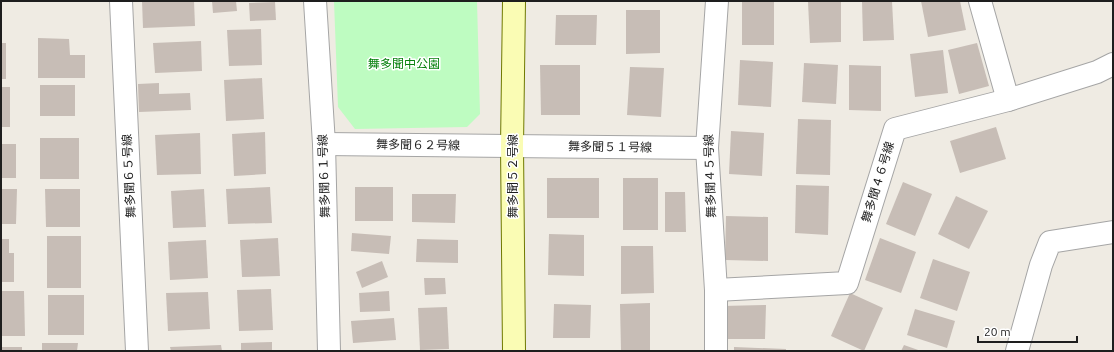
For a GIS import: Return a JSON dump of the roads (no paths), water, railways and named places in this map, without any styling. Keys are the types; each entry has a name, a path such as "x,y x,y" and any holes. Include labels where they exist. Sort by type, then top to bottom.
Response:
{"street":[{"name":"舞多聞６５号線","path":"121,1 137,351"},
{"name":"舞多聞６１号線","path":"315,1 324,144 329,351"},
{"name":"舞多聞５２号線","path":"514,1 512,146 514,351"},
{"name":"舞多聞４５号線","path":"716,351 716,290 707,148 717,1"},
{"path":"980,1 1008,100"},
{"name":"舞多聞４６号線","path":"716,290 847,283 894,129 1008,100 1097,72 1113,64"},
{"name":"舞多聞６２号線","path":"324,144 512,146"},
{"name":"舞多聞５１号線","path":"512,146 707,148"},
{"path":"1017,351 1041,265 1050,242 1113,232"}],"park label":[{"name":"舞多聞中公園","path":"404,64"}]}
